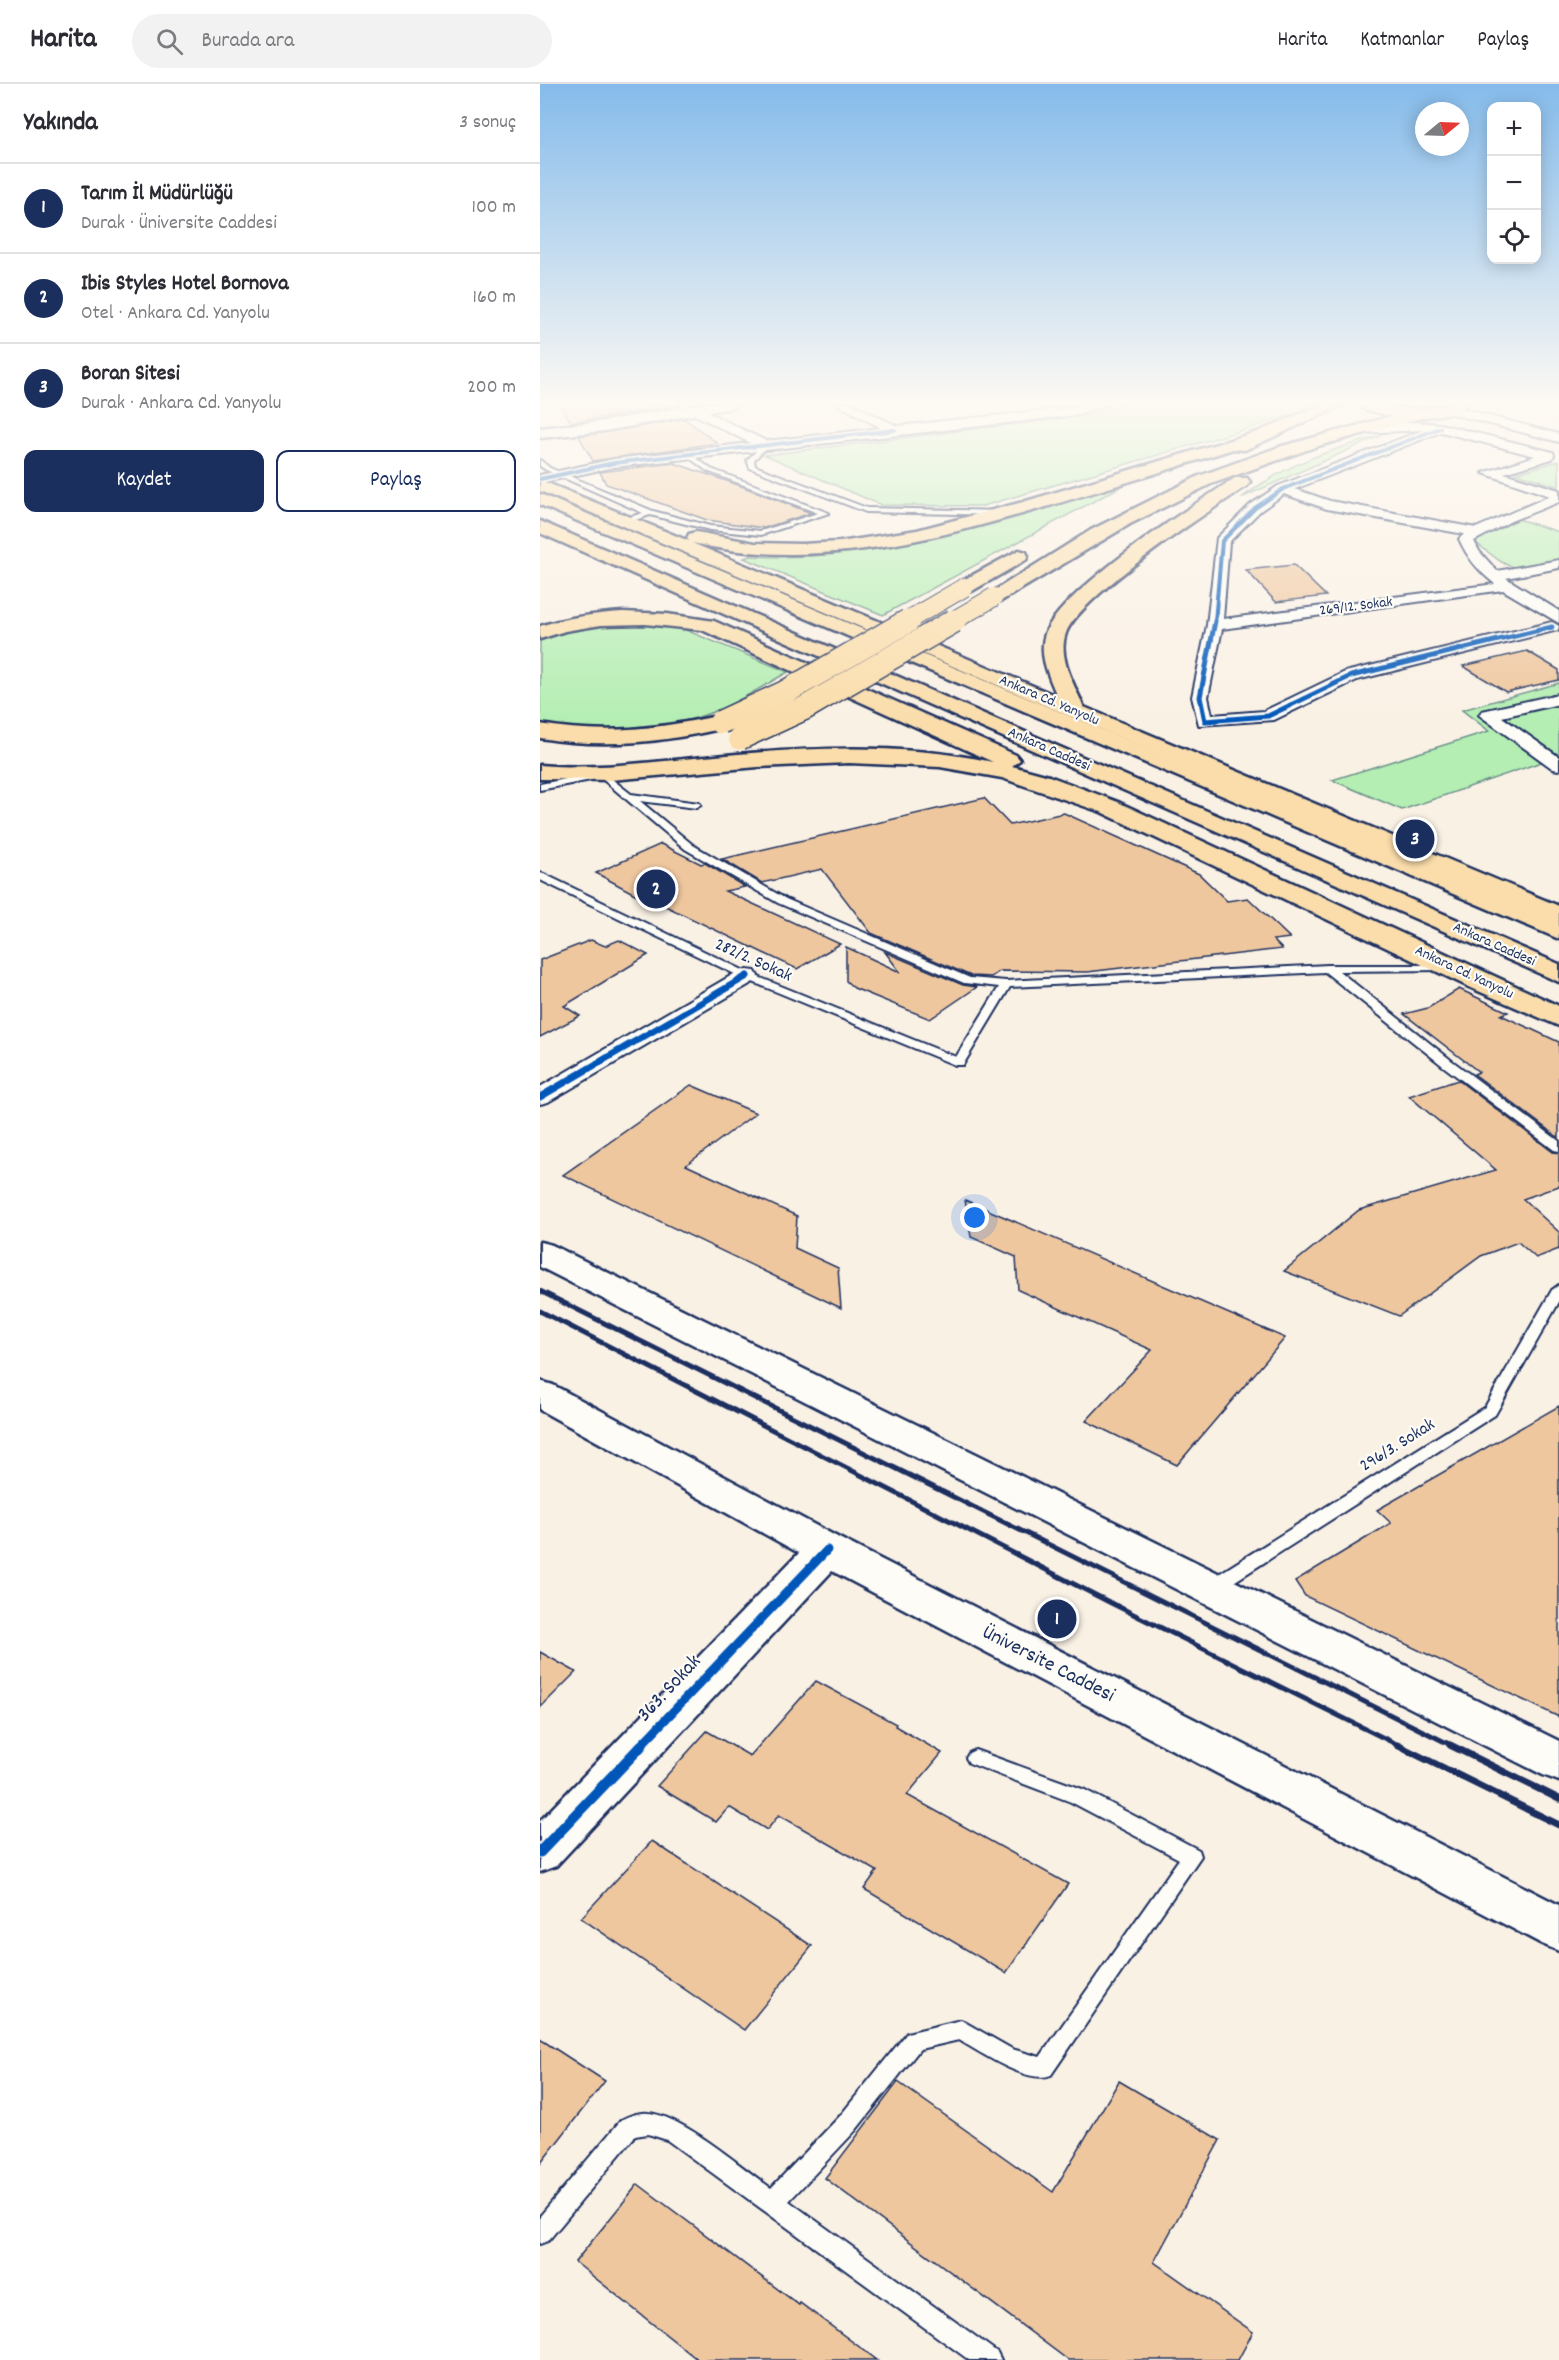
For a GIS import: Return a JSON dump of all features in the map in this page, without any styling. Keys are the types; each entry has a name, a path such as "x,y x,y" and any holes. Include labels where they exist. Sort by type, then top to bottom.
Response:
{"main road":[{"name":"Ankara Caddesi","path":"564,509 1559,931"},
{"name":"Ankara Cd. Yanyolu","path":"595,509 1559,916"},
{"path":"627,523 724,544 762,549 798,550 883,542 1017,509"},
{"path":"540,751 571,756 617,755 674,750 740,738 805,708 994,597 1115,522 1142,509"},
{"path":"1075,711 1053,662 1056,631 1080,601 1199,509"},
{"name":"Ankara Caddesi","path":"540,526 1559,974"},
{"path":"540,731 564,736 612,739 681,732 721,722 784,693 1033,548"},
{"path":"540,633 615,618 666,618 707,625 1110,806"},
{"name":"Ankara Cd. Yanyolu","path":"540,772 603,775 728,762 877,756 972,765 1017,776 1110,806 1448,967 1559,1017"},
{"path":"540,1253 1559,1762"},
{"name":"Üniversite Caddesi","path":"540,1395 817,1545 1559,1929"},
{"path":"540,1819 817,1545"},
{"name":"363. Sokak","path":"540,1852 817,1545"}],"street":[{"path":"1254,509 1222,541 1215,625 1200,697 1205,721 1268,716 1351,676 1557,626"},
{"path":"1350,509 1475,532"},
{"path":"1528,509 1475,532 1466,539 1469,550 1495,582 1557,626"},
{"name":"269/12. Sokak","path":"1215,625 1495,582 1559,564"},
{"path":"1559,699 1488,715 1559,765"},
{"path":"540,1097 747,976"}],"lane":[{"path":"642,509 710,528 762,533 825,513 815,509"},
{"path":"864,509 1004,513"},
{"path":"627,523 650,513"},
{"path":"540,787 603,775 688,847 782,901 968,981 1006,984 1328,968 1448,967"},
{"path":"627,796 696,805"},
{"name":"282/2. Sokak","path":"540,876 747,976 959,1062 1006,984"},
{"path":"1328,968 1559,1148"},
{"name":"296/3. Sokak","path":"1209,1589 1490,1411 1559,1290"},
{"path":"772,2203 848,2123 914,2040 961,2030 1008,2058 1044,2068 1192,1856 1078,1796 975,1758"},
{"path":"540,2233 629,2127 648,2123 673,2131 989,2360"}],"green space":[{"path":"1034,509 1079,509 883,615 744,558 857,552 961,531"},
{"path":"1518,519 1559,532 1559,560 1513,567 1497,559 1474,541"},
{"path":"619,622 676,626 788,672 720,709 668,725 626,730 583,730 540,726 540,638 558,632"},
{"path":"1559,683 1559,756 1402,810 1332,780 1489,731 1462,710"}],"building":[{"path":"677,509 801,509 811,513 764,528 707,520"},
{"path":"1294,565 1326,596 1276,602 1246,570"},
{"path":"1527,651 1559,670 1559,680 1506,692 1463,666"},
{"path":"984,798 1010,825 1064,813 1199,874 1227,901 1248,898 1290,938 1273,940 1282,949 1087,972 1000,971 991,977 971,976 871,933 822,869 762,883 722,859"},
{"path":"661,844 701,864 705,863 745,887 725,891 840,944 797,969 657,902 653,904 596,873"},
{"path":"591,940 605,946 619,940 648,955 564,1006 580,1016 540,1037 540,960"},
{"path":"846,947 900,972 885,952 963,985 977,987 930,1019 854,988 846,981"},
{"path":"1459,989 1508,1012 1501,1015 1559,1042 1559,1138 1474,1074 1479,1072 1404,1014 1428,1008"},
{"path":"1458,1080 1553,1152 1559,1153 1559,1186 1523,1199 1559,1232 1559,1249 1536,1258 1518,1242 1481,1256 1399,1316 1284,1271 1359,1210 1496,1170 1409,1096"},
{"path":"691,1085 756,1113 686,1165 797,1216 795,1248 838,1268 841,1308 563,1175"},
{"path":"965,1200 1285,1338 1177,1465 1086,1421 1152,1350 1018,1290 1016,1257 971,1237"},
{"path":"1559,1406 1559,1717 1305,1596 1295,1581 1391,1523 1377,1510"},
{"path":"540,1652 576,1672 540,1708"},
{"path":"816,1681 896,1724 895,1726 942,1753 907,1795 1068,1884 1006,1973 864,1889 877,1871 779,1815 767,1830 729,1807 716,1822 657,1786 707,1731 750,1756"},
{"path":"652,1841 812,1946 744,2030 581,1918"},
{"path":"540,2039 605,2081 540,2164"},
{"path":"1119,2081 1220,2140 1154,2262 1253,2332 1238,2360 1068,2360 825,2178 898,2082 1053,2192"},
{"path":"638,2184 799,2305 800,2303 877,2360 698,2360 575,2262"}],"railway":[{"path":"540,1291 1453,1746"},
{"path":"540,1311 1109,1602 1400,1746"},
{"path":"1397,1745 1559,1825"},
{"path":"1450,1745 1559,1799"}],"cycle path":[{"path":"1254,509 1222,541 1215,625 1200,697 1205,721 1268,716 1351,676 1552,627"},
{"path":"540,1097 747,976"},
{"path":"540,1852 827,1550"}],"place":[{"name":"Boran Sitesi","path":"1415,839"},
{"name":"Ibis Styles Hotel Bornova","path":"656,889"},
{"name":"Tarım İl Müdürlüğü","path":"1057,1619"}]}
